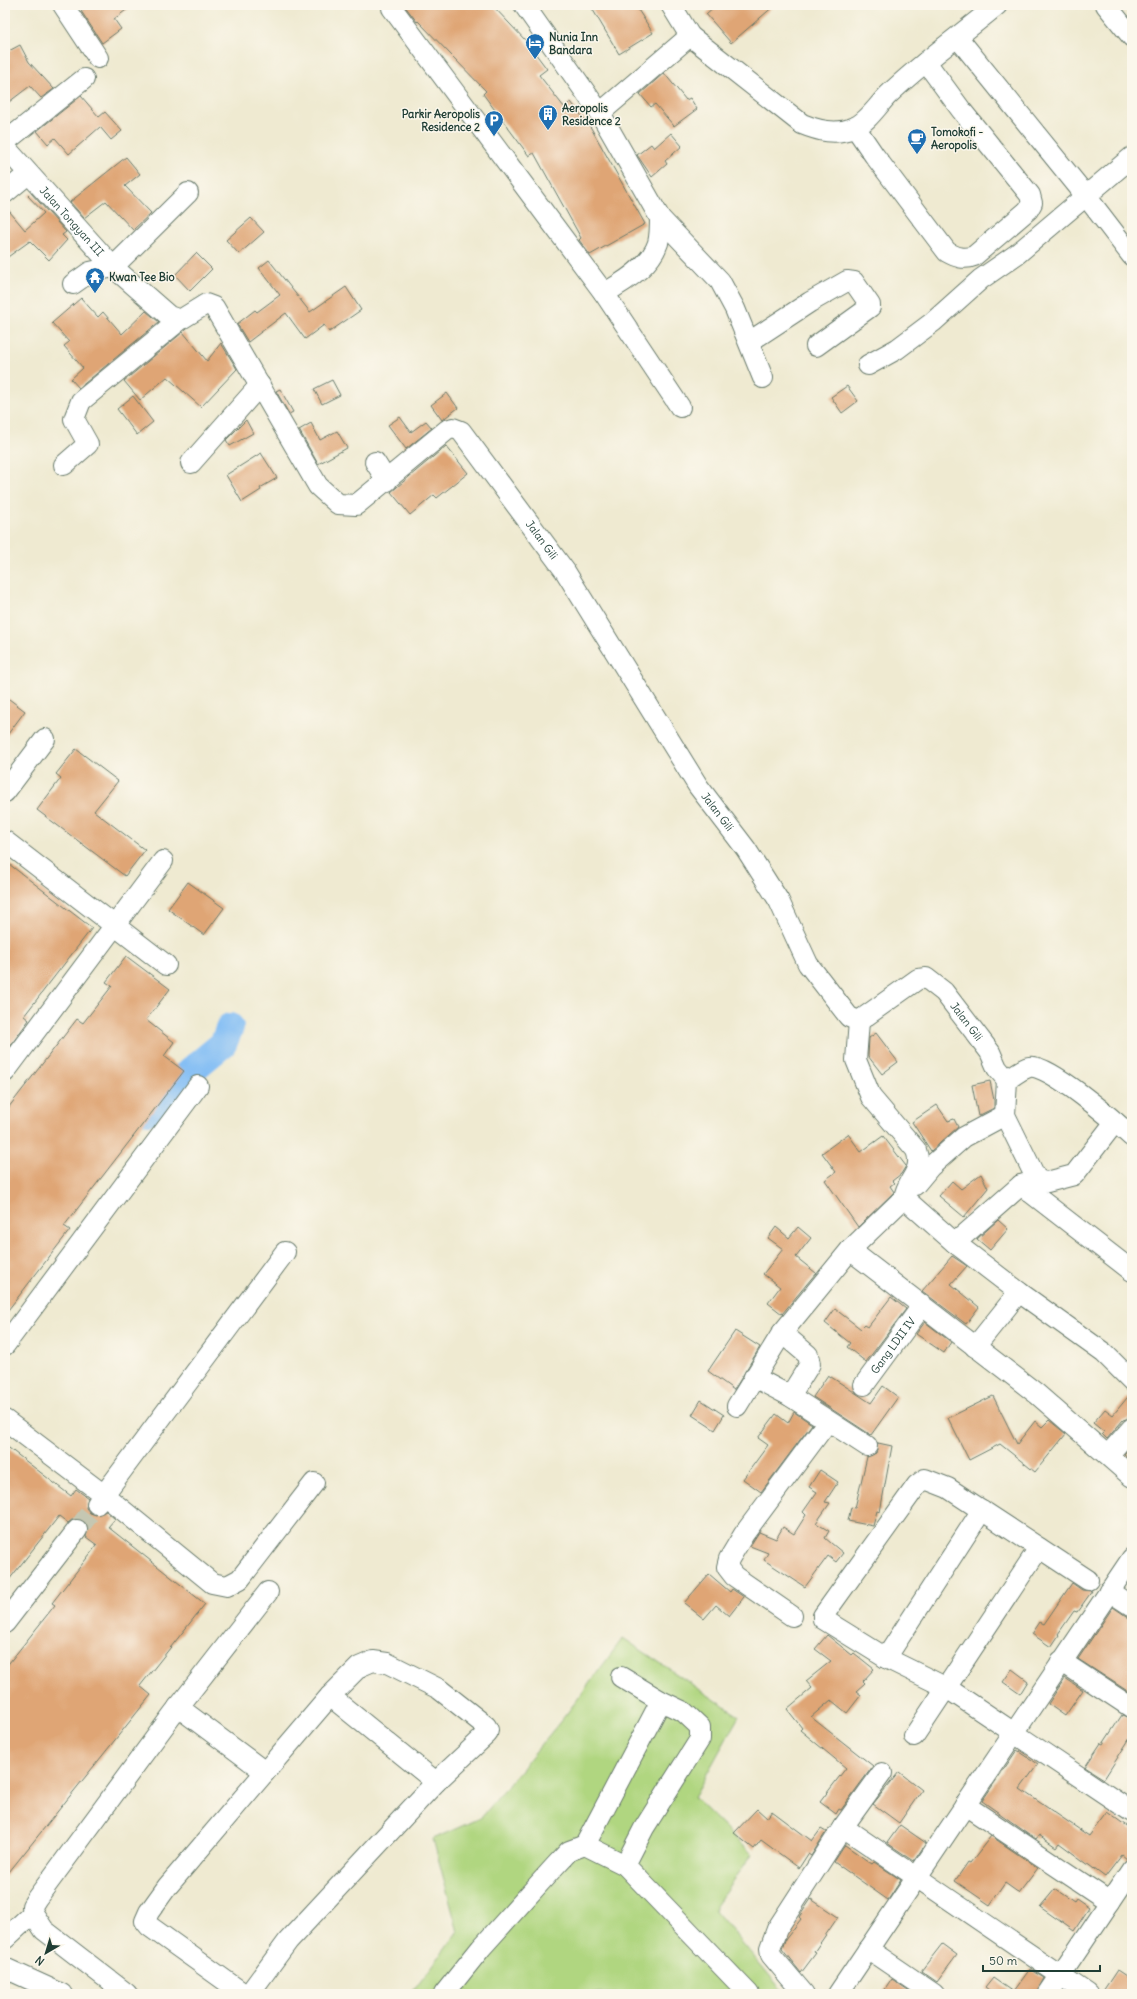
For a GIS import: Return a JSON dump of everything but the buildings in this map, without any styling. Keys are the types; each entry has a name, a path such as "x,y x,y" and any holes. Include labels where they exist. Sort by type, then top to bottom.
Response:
{"street":[{"path":"63,5 98,58"},
{"path":"524,5 600,113 660,218 720,281 749,342 763,378"},
{"path":"671,5 690,36 802,124 818,131 830,132 855,128 871,114 888,95 926,62 958,38 997,5"},
{"path":"1106,5 1132,37"},
{"path":"392,8 604,293 680,407"},
{"path":"600,113 690,36"},
{"path":"958,38 1086,196 1132,256"},
{"path":"855,128 947,252 955,256 967,259 974,256 1028,210 1032,202 1030,195 962,111 926,62"},
{"path":"5,142 84,78"},
{"name":"Jalan Tongyan III","path":"5,147 113,267 169,316 180,320"},
{"path":"868,365 897,349 933,322 981,279 1017,254 1132,157"},
{"path":"5,194 28,174"},
{"path":"73,284 90,272 113,267 188,193"},
{"path":"604,293 626,282 648,260 658,243 660,218"},
{"path":"749,342 817,298 847,281 854,282 870,305 870,308 816,346"},
{"path":"64,465 88,444 74,419 81,401 180,320 206,304 214,307 318,486 338,504 356,505 387,481 375,462"},
{"path":"191,463 260,385"},
{"name":"Jalan Gili","path":"387,481 447,430 453,428 461,431 470,441 565,571 698,786 746,849 779,901 808,964 849,1017 859,1021 918,980 926,978 944,992 990,1052 997,1068 1007,1080"},
{"path":"5,792 45,739"},
{"path":"5,841 166,965"},
{"path":"5,1072 163,861"},
{"path":"859,1021 856,1060 871,1097 916,1150 919,1160 918,1168 904,1198"},
{"path":"1132,1137 1072,1089 1039,1068 1029,1067 1007,1080 1005,1115 1029,1183 1132,1271"},
{"path":"5,1345 198,1086"},
{"path":"737,1406 782,1333 850,1250 904,1198 930,1167 964,1137 1005,1115"},
{"path":"955,1243 1029,1183 1047,1182 1074,1175 1115,1122"},
{"path":"904,1198 955,1243 1019,1292 1104,1353 1132,1382"},
{"path":"850,1250 1037,1394 1132,1477"},
{"path":"100,1500 286,1252"},
{"path":"976,1347 1019,1292"},
{"name":"Gang LDII IV","path":"864,1385 922,1306"},
{"path":"782,1333 808,1355 810,1360 810,1364 790,1396"},
{"path":"754,1377 790,1396 867,1446"},
{"path":"5,1420 100,1500 212,1583 228,1586 240,1579 314,1483"},
{"path":"792,1616 734,1576 727,1567 729,1558 744,1534 828,1421"},
{"path":"1108,1455 1132,1428"},
{"path":"1088,1580 948,1488 925,1479 917,1485 823,1616 825,1621 886,1658 946,1688 1132,1812"},
{"path":"886,1658 982,1510"},
{"path":"5,1623 77,1530"},
{"path":"914,1736 1039,1548"},
{"path":"838,1994 1061,1661 1132,1558"},
{"path":"1109,1591 1132,1606"},
{"path":"127,1994 44,1930 33,1913 32,1906 178,1707 268,1592"},
{"path":"244,1994 149,1926 146,1919 149,1912 167,1888 330,1696 359,1667 372,1661 387,1663 439,1689 486,1726 488,1730 487,1734 436,1782 288,1941 249,1994"},
{"path":"1061,1661 1132,1708"},
{"path":"621,1677 661,1701 684,1712 700,1727 700,1740 644,1828 625,1866"},
{"path":"330,1696 436,1782"},
{"path":"444,1994 481,1948 568,1851 585,1845 661,1701"},
{"path":"178,1707 265,1772"},
{"path":"804,1994 771,1955 770,1948 777,1929 882,1773"},
{"path":"965,1805 1110,1902"},
{"path":"844,1828 1088,1994"},
{"path":"585,1845 625,1866 749,1994"},
{"path":"1048,1994 1132,1869"},
{"path":"5,1938 33,1913"},
{"path":"868,1949 934,1994"},
{"path":"5,1968 62,1994"}],"green space":[{"path":"623,1638 739,1716 694,1797 752,1854 714,1909 785,1994 411,1994 458,1932 433,1839 482,1817 568,1712"}],"waterway":[{"path":"149,1111 172,1086 223,1044 230,1027"}],"tunnel":[{"path":"77,1530 97,1504"}],"place":[{"name":"Nunia Inn Bandara","path":"535,60"},
{"name":"Aeropolis Residence 2","path":"548,131"},
{"name":"Parkir Aeropolis Residence 2","path":"494,137"},
{"name":"Tomokofi - Aeropolis","path":"917,155"},
{"name":"Kwan Tee Bio","path":"95,294"}]}
